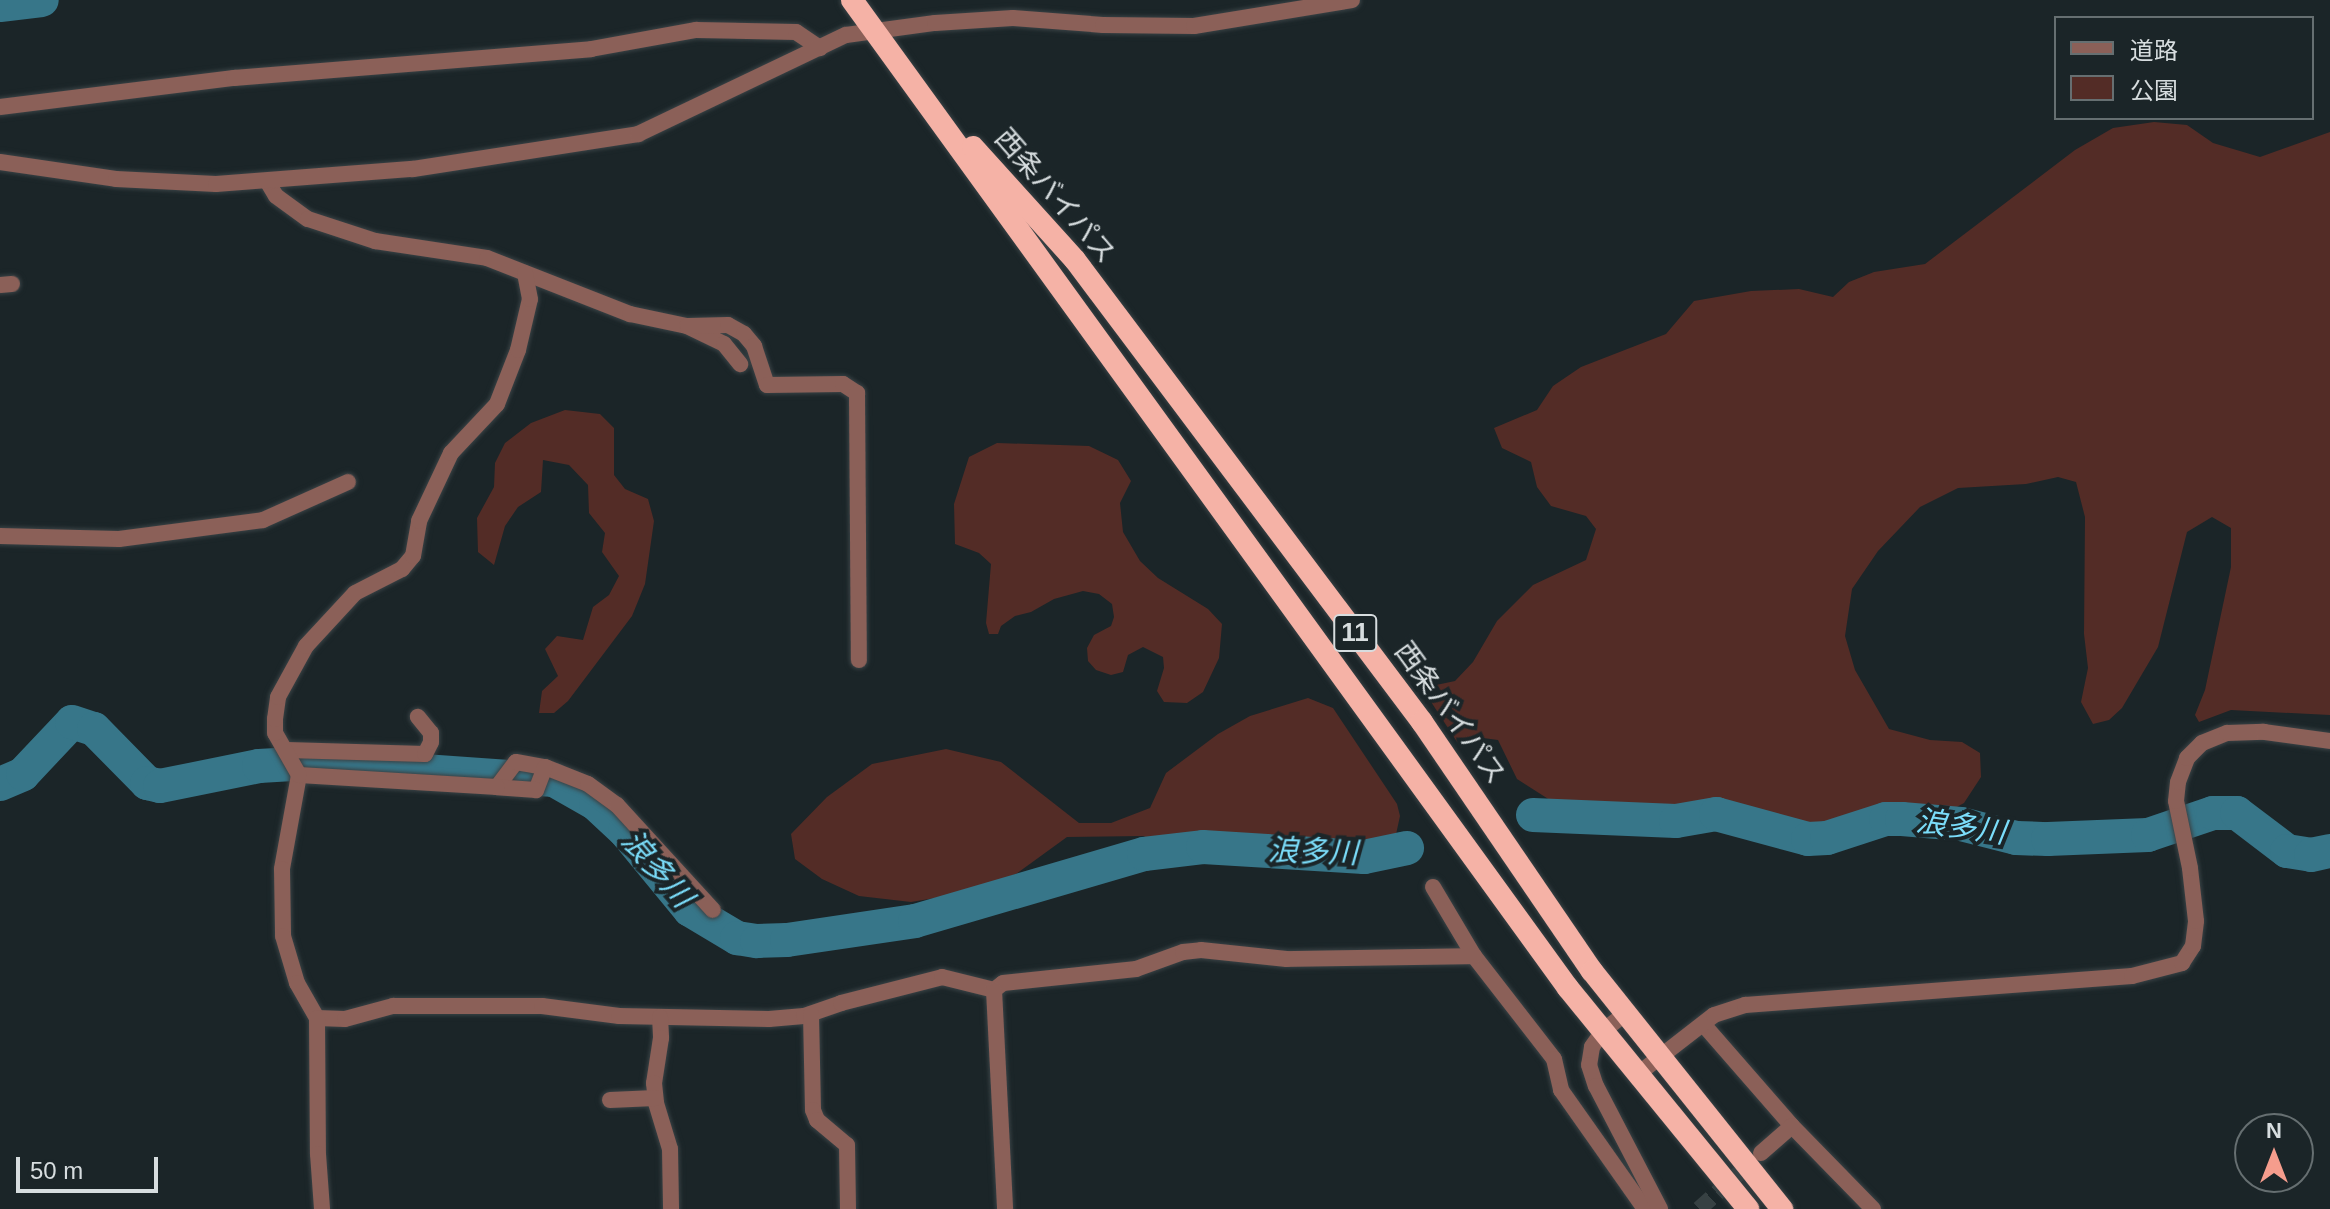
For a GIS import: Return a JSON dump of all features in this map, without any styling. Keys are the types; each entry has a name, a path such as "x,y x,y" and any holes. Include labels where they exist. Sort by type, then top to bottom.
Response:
{"highway":[{"name":"西条バイパス","path":"854,3 1029,249 1603,1031 1748,1209"},
{"name":"西条バイパス","path":"907,75 1075,260 1422,722 1592,971 1782,1209"}],"street":[{"path":"0,162 159,183 267,181 413,169 638,134 846,35 1013,18 1115,26 1194,26 1300,12 1352,0"},
{"path":"0,107 234,78 591,49 696,30 796,32 820,48"},
{"path":"267,181 287,205 308,219 332,228 375,241 487,258 630,314 687,326 728,325 744,334 754,346 767,385 843,384 857,393 859,660"},
{"path":"322,1209 318,1154 317,1018 297,983 283,936 282,869 293,762 275,733 278,697 306,646 355,593 402,569 413,556 419,521 451,453 491,414 502,391 518,350 530,299 525,273"},
{"path":"687,326 724,344 740,364"},
{"path":"1,531 119,539 263,520 348,482"},
{"path":"293,762 425,754 429,749 431,733 418,717"},
{"path":"1638,1074 1703,1024 1727,1009 1745,1005 2159,971 2182,963 2193,946 2196,921 2190,868 2176,801 2178,782 2187,758 2202,743 2227,733 2264,732 2330,741"},
{"path":"293,762 502,780 536,790 542,775"},
{"path":"502,780 516,762 542,775 588,784 617,805 713,910"},
{"path":"1433,887 1474,956 1554,1059 1561,1090 1645,1209"},
{"path":"994,990 1003,983 1127,971 1183,952 1201,950 1287,959 1474,956"},
{"path":"317,1018 345,1019 393,1006 542,1006 660,1017 769,1019 811,1014 942,977 994,990"},
{"path":"994,990 1005,1209"},
{"path":"1626,1013 1603,1031 1592,1047 1589,1065 1596,1086 1660,1209"},
{"path":"811,1014 813,1110 817,1120 847,1145 848,1209"},
{"path":"660,1017 655,1098 670,1149 671,1209"},
{"path":"1703,1024 1792,1126 1873,1209"},
{"path":"610,1100 655,1098"},
{"path":"1761,1153 1792,1126"}],"green space":[{"path":"2154,122 2187,125 2213,143 2260,157 2330,132 2330,715 2231,710 2199,722 2195,715 2205,690 2231,567 2231,528 2212,517 2187,532 2158,647 2122,708 2109,720 2093,724 2081,702 2088,668 2084,634 2085,517 2076,482 2058,477 2026,484 1958,488 1920,507 1878,551 1852,589 1845,636 1855,670 1889,729 1930,740 1962,742 1980,753 1981,777 1964,803 1946,813 1878,810 1817,832 1787,830 1750,814 1716,806 1676,813 1564,809 1517,779 1498,740 1476,737 1461,748 1422,688 1455,681 1473,662 1497,621 1533,585 1586,560 1596,529 1586,516 1551,506 1537,487 1531,462 1502,448 1494,428 1537,410 1553,386 1581,367 1666,334 1694,301 1751,291 1799,289 1833,297 1849,282 1874,272 1925,264 2075,150 2113,128"},
{"path":"565,410 600,414 614,428 614,475 625,489 648,499 654,521 645,584 632,616 568,701 554,713 539,713 542,691 558,676 545,649 557,636 583,640 593,607 609,595 619,576 602,552 605,533 589,513 588,485 569,465 543,460 541,492 518,507 505,526 494,565 478,552 477,518 494,487 495,463 505,443 531,423"},
{"path":"997,443 1089,446 1118,460 1131,481 1120,503 1123,532 1140,561 1158,578 1208,609 1222,624 1219,658 1203,692 1187,703 1164,702 1157,691 1164,668 1163,657 1143,647 1128,655 1123,672 1111,675 1096,670 1088,661 1087,648 1094,635 1111,626 1114,617 1112,604 1099,594 1083,591 1054,599 1031,612 1015,616 1001,626 998,634 989,634 986,623 991,564 979,553 955,544 954,504 969,457"},
{"path":"1308,698 1333,708 1397,804 1400,816 1395,839 1381,863 1362,868 1208,857 1169,860 1144,836 1067,837 1016,874 959,894 911,902 859,896 822,879 795,859 791,834 827,797 872,764 946,749 1001,762 1079,823 1111,823 1150,808 1166,773 1218,734 1250,716"}],"waterway":[{"path":"0,5 42,0"},
{"name":"浪多川","path":"0,784 23,774 72,722 94,729 147,783 160,786 259,766 310,763 554,780 596,804 625,831 690,910 737,938 757,941 787,940 915,921 1144,854 1203,847 1364,857 1407,848"},
{"name":"浪多川","path":"1533,815 1676,821 1716,814 1808,839 1827,838 1886,819 1902,819 1961,824 2016,838 2048,839 2148,835 2213,813 2237,813 2287,851 2311,855 2330,851"}],"tunnel":[{"path":"1699,1209 1754,1160"}]}
